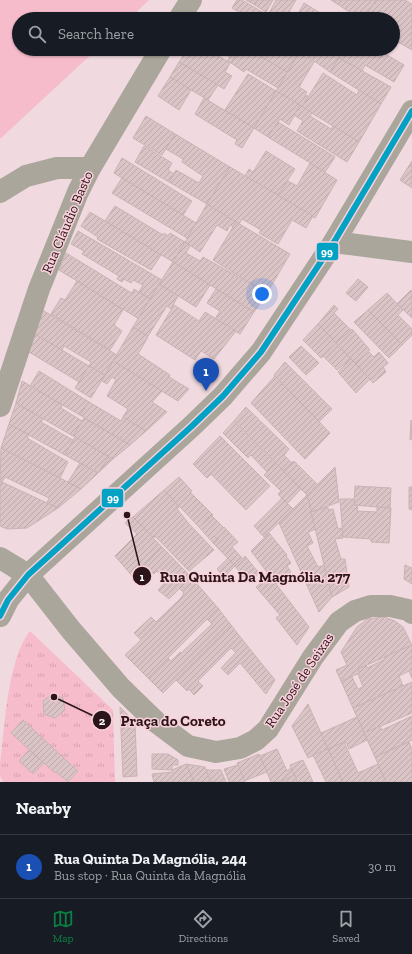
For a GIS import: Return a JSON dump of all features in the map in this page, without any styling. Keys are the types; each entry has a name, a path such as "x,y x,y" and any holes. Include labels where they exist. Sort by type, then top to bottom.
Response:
{"street":[{"path":"183,12 191,0"},
{"name":"Rua Cláudio Basto","path":"0,406 39,289 60,235 90,168 157,56"},
{"path":"0,616 8,600 28,575 187,432 223,396 261,352 334,242 412,110"},
{"path":"0,192 26,176 57,168 90,168"},
{"path":"334,242 412,252"},
{"name":"Rua José de Seixas","path":"0,558 28,575 71,630 121,688 156,722 188,746 216,752 240,748 256,740 268,729 313,657 339,622 344,618 354,611 371,606 390,606 408,610 412,613"}],"green space":[{"path":"0,0 149,0 136,12 12,12 12,56 89,56 0,139"},
{"path":"30,631 113,710 115,782 3,782 0,776 0,764 8,694 16,659 22,644"}],"building":[{"path":"237,0 242,0 262,12 239,12 232,8"},
{"path":"246,0 258,0 255,5"},
{"path":"258,0 273,0 266,12 255,5"},
{"path":"276,0 296,0 289,12 270,12"},
{"path":"331,0 376,0 368,12 349,12"},
{"path":"376,0 405,0 412,4 412,50 400,43 400,12 368,12"},
{"path":"304,3 319,12 299,12"},
{"path":"183,56 218,56 230,63 225,72 232,76 224,89 179,62"},
{"path":"228,56 235,56 231,63 227,61 230,57"},
{"path":"235,56 261,56 287,72 278,88 246,69 244,72 231,63"},
{"path":"261,56 297,56 287,72"},
{"path":"297,56 304,56 314,62 299,87 307,92 305,95 308,96 302,107 276,91"},
{"path":"307,56 340,56 330,72"},
{"path":"340,56 389,56 404,65 394,82 365,65 362,71 339,58"},
{"path":"339,58 391,87 381,104 330,72"},
{"path":"179,62 218,85 208,100 170,77"},
{"path":"323,73 357,95 359,90 381,104 359,142 302,107"},
{"path":"248,74 276,91 254,128 225,110"},
{"path":"170,77 191,90 179,110 158,96"},
{"path":"276,91 300,105 289,125 280,119 268,137 254,128"},
{"path":"204,98 254,128 242,148 235,144 237,140 195,114"},
{"path":"300,105 312,113 310,116 331,129 333,126 359,142 347,162 297,131 303,121 294,115"},
{"path":"146,116 175,134 162,155 133,138"},
{"path":"278,122 335,157 325,172 268,137"},
{"path":"175,134 230,167 207,204 169,182 176,170 199,183 203,176 182,162 183,159 166,149"},
{"path":"144,146 172,163 168,170 174,174 169,182 135,162"},
{"path":"266,151 295,169 278,195 245,176 249,169 253,172"},
{"path":"122,158 192,201 183,215 114,173"},
{"path":"412,161 412,188 400,180"},
{"path":"310,163 337,180 315,218 278,195 288,181 297,186"},
{"path":"230,167 313,216 306,228 292,220 278,244 259,233 261,230 242,219 239,224 207,204"},
{"path":"122,178 196,223 187,238 112,193"},
{"path":"207,204 236,222 233,227 230,225 227,231 217,225 200,252 185,242"},
{"path":"115,206 163,235 164,233 168,236 170,233 185,242 173,262 105,221"},
{"path":"90,212 161,255 151,270 97,239 98,237 81,226"},
{"path":"236,222 290,254 267,293 213,260"},
{"path":"78,231 162,280 150,299 139,292 143,285 133,280 131,283 124,279 122,282 117,279 119,276 82,254 84,251 71,244"},
{"path":"185,242 190,246 186,253 200,261 203,257 267,293 254,312 173,262"},
{"path":"66,253 130,292 132,293 134,289 150,299 139,319 59,270"},
{"path":"173,262 210,285 196,307 159,284"},
{"path":"358,279 368,287 356,301 346,293"},
{"path":"77,281 123,310 114,325 122,331 110,350 51,314 61,298 65,300"},
{"path":"159,284 178,296 171,309 167,306 148,336 133,327"},
{"path":"216,289 254,312 240,334 215,319 220,311 207,303"},
{"path":"411,290 412,291 412,318 397,304"},
{"path":"387,293 403,310 398,315 412,329 412,335 402,345 368,310"},
{"path":"174,305 199,321 205,312 236,331 214,359 201,351 195,360 156,335"},
{"path":"334,305 338,309 334,313 351,330 336,343 318,324"},
{"path":"39,308 117,355 105,375 89,366 91,362 64,346 62,350 33,333"},
{"path":"368,310 402,345 389,358 354,322"},
{"path":"318,324 335,342 321,358 303,340"},
{"path":"133,327 148,337 138,354 170,375 169,377 189,389 178,401 113,361"},
{"path":"352,329 370,350 355,363 336,343"},
{"path":"33,333 89,366 79,382 29,352"},
{"path":"336,343 351,359 337,370 323,356"},
{"path":"301,346 319,363 306,375 289,357"},
{"path":"369,352 374,357 379,352 388,363 383,367 386,372 373,383 355,363"},
{"path":"351,359 370,379 356,393 338,372"},
{"path":"113,361 162,391 152,402 167,412 146,431 123,417 128,409 107,396 116,380 112,377 107,384 102,381"},
{"path":"285,362 332,409 319,422 274,375"},
{"path":"89,366 105,375 91,398 75,388"},
{"path":"39,371 89,402 80,415 30,386"},
{"path":"275,376 330,433 305,459 251,403"},
{"path":"22,381 62,405 61,408 82,421 73,436 16,403"},
{"path":"89,402 121,421 123,417 146,431 130,445 80,415"},
{"path":"16,403 43,419 41,422 73,440 65,455 9,424"},
{"path":"246,407 289,449 284,455 292,463 283,471 234,421"},
{"path":"84,418 130,445 113,459 73,436"},
{"path":"411,420 412,439 410,440"},
{"path":"234,421 276,463 267,472 251,455 248,458 223,433"},
{"path":"9,424 29,435 27,438 68,462 60,478 1,448"},
{"path":"220,436 270,486 246,510 211,474 207,478 193,464"},
{"path":"75,437 109,457 98,473 65,455"},
{"path":"1,448 81,489 58,508 47,503 49,498 5,477 2,482 0,481"},
{"path":"109,457 113,459 98,473"},
{"path":"294,461 318,485 307,495 283,471"},
{"path":"80,463 98,473 81,489 68,482"},
{"path":"276,463 301,489 287,504 278,494 281,491 264,475"},
{"path":"335,467 339,502 311,512 307,495"},
{"path":"179,477 192,491 190,492 213,515 199,527 164,490"},
{"path":"0,481 58,508 27,528 7,529 0,526"},
{"path":"355,486 391,488 390,508 354,505"},
{"path":"409,487 412,487 412,510 409,509"},
{"path":"164,490 179,507 177,509 190,525 214,550 189,571 155,536 153,538 133,517"},
{"path":"307,495 316,529 308,532 313,543 307,546 318,567 325,565 332,597 319,612 279,523"},
{"path":"282,498 293,509 264,537 254,526"},
{"path":"340,499 354,499 354,505 358,505 357,511 377,512 377,507 391,508 389,543 371,542 371,539 343,537"},
{"path":"328,507 328,510 333,509 338,529 342,528 343,538 335,539 341,559 345,559 349,587 332,597 311,512"},
{"path":"212,516 223,527 214,536 218,540 214,544 199,527"},
{"path":"133,517 162,547 133,577 115,556 137,534 125,523"},
{"path":"224,527 238,542 232,547 243,559 235,566 214,544 218,540 214,536"},
{"path":"269,533 287,555 286,556 291,563 287,566 291,572 276,584 251,551"},
{"path":"162,547 191,577 169,599 158,590 167,580 157,571 154,574 145,565"},
{"path":"245,556 259,573 248,582 235,566"},
{"path":"228,558 235,566 224,577 217,569"},
{"path":"405,565 412,568 412,584 404,579"},
{"path":"270,576 309,627 297,645 276,618 280,615 256,587"},
{"path":"191,577 218,608 148,678 125,655 141,640 134,633 151,617 156,622 181,598 184,593 179,588"},
{"path":"218,608 231,625 163,693 148,678 168,658 171,661 212,624 207,619"},
{"path":"384,617 395,621 403,627 412,645 358,669 360,673 341,681 336,670 347,665 341,652 357,627 367,619"},
{"path":"231,625 245,643 236,653 231,648 198,681 203,686 194,695 189,689 187,691 176,680"},
{"path":"245,643 275,680 266,694 240,663 228,675 221,668"},
{"path":"412,645 412,678 409,671 399,676 403,686 353,708 341,681 352,677 358,689 363,687 358,674 360,673 358,669 366,665 367,668 385,659 384,657"},
{"path":"412,682 412,713 364,733 353,708"},
{"path":"52,694 63,698 65,710 55,718 44,714 43,701"},
{"path":"308,704 328,749 308,758 292,726"},
{"path":"120,707 135,722 137,776 123,777"},
{"path":"412,716 412,740 375,757 364,733 380,726 382,730"},
{"path":"357,717 367,740 349,749 346,742 328,749 321,733"},
{"path":"23,720 67,761 55,773 11,733"},
{"path":"344,742 358,773 378,764 386,782 343,782 328,749"},
{"path":"409,742 412,749 412,782 386,782 375,757"},
{"path":"277,749 287,771 291,768 295,775 279,782 271,782 260,756"},
{"path":"328,749 343,782 326,782 313,755"},
{"path":"29,750 44,763 33,774 19,761"},
{"path":"152,754 168,754 178,760 178,765 172,765 172,770 152,769"},
{"path":"259,754 267,772 244,781 237,763"},
{"path":"303,760 313,782 297,782 290,765"},
{"path":"67,761 78,771 68,782 56,772"},
{"path":"186,764 205,767 211,782 194,782"},
{"path":"186,764 194,782 154,782 152,774 173,772 172,770"},
{"path":"238,765 245,782 229,782 224,769"},
{"path":"206,770 221,770 226,782 211,782"},
{"path":"295,775 297,782 279,782"}],"transit line":[{"name":"99","path":"0,616 8,600 28,575 192,426 223,396 261,352 334,242 412,111"}],"place":[{"name":"Rua Quinta Da Magnólia, 244","path":"206,391"},
{"name":"Rua Quinta Da Magnólia, 277","path":"127,515"},
{"name":"Praça do Coreto","path":"54,697"}]}
